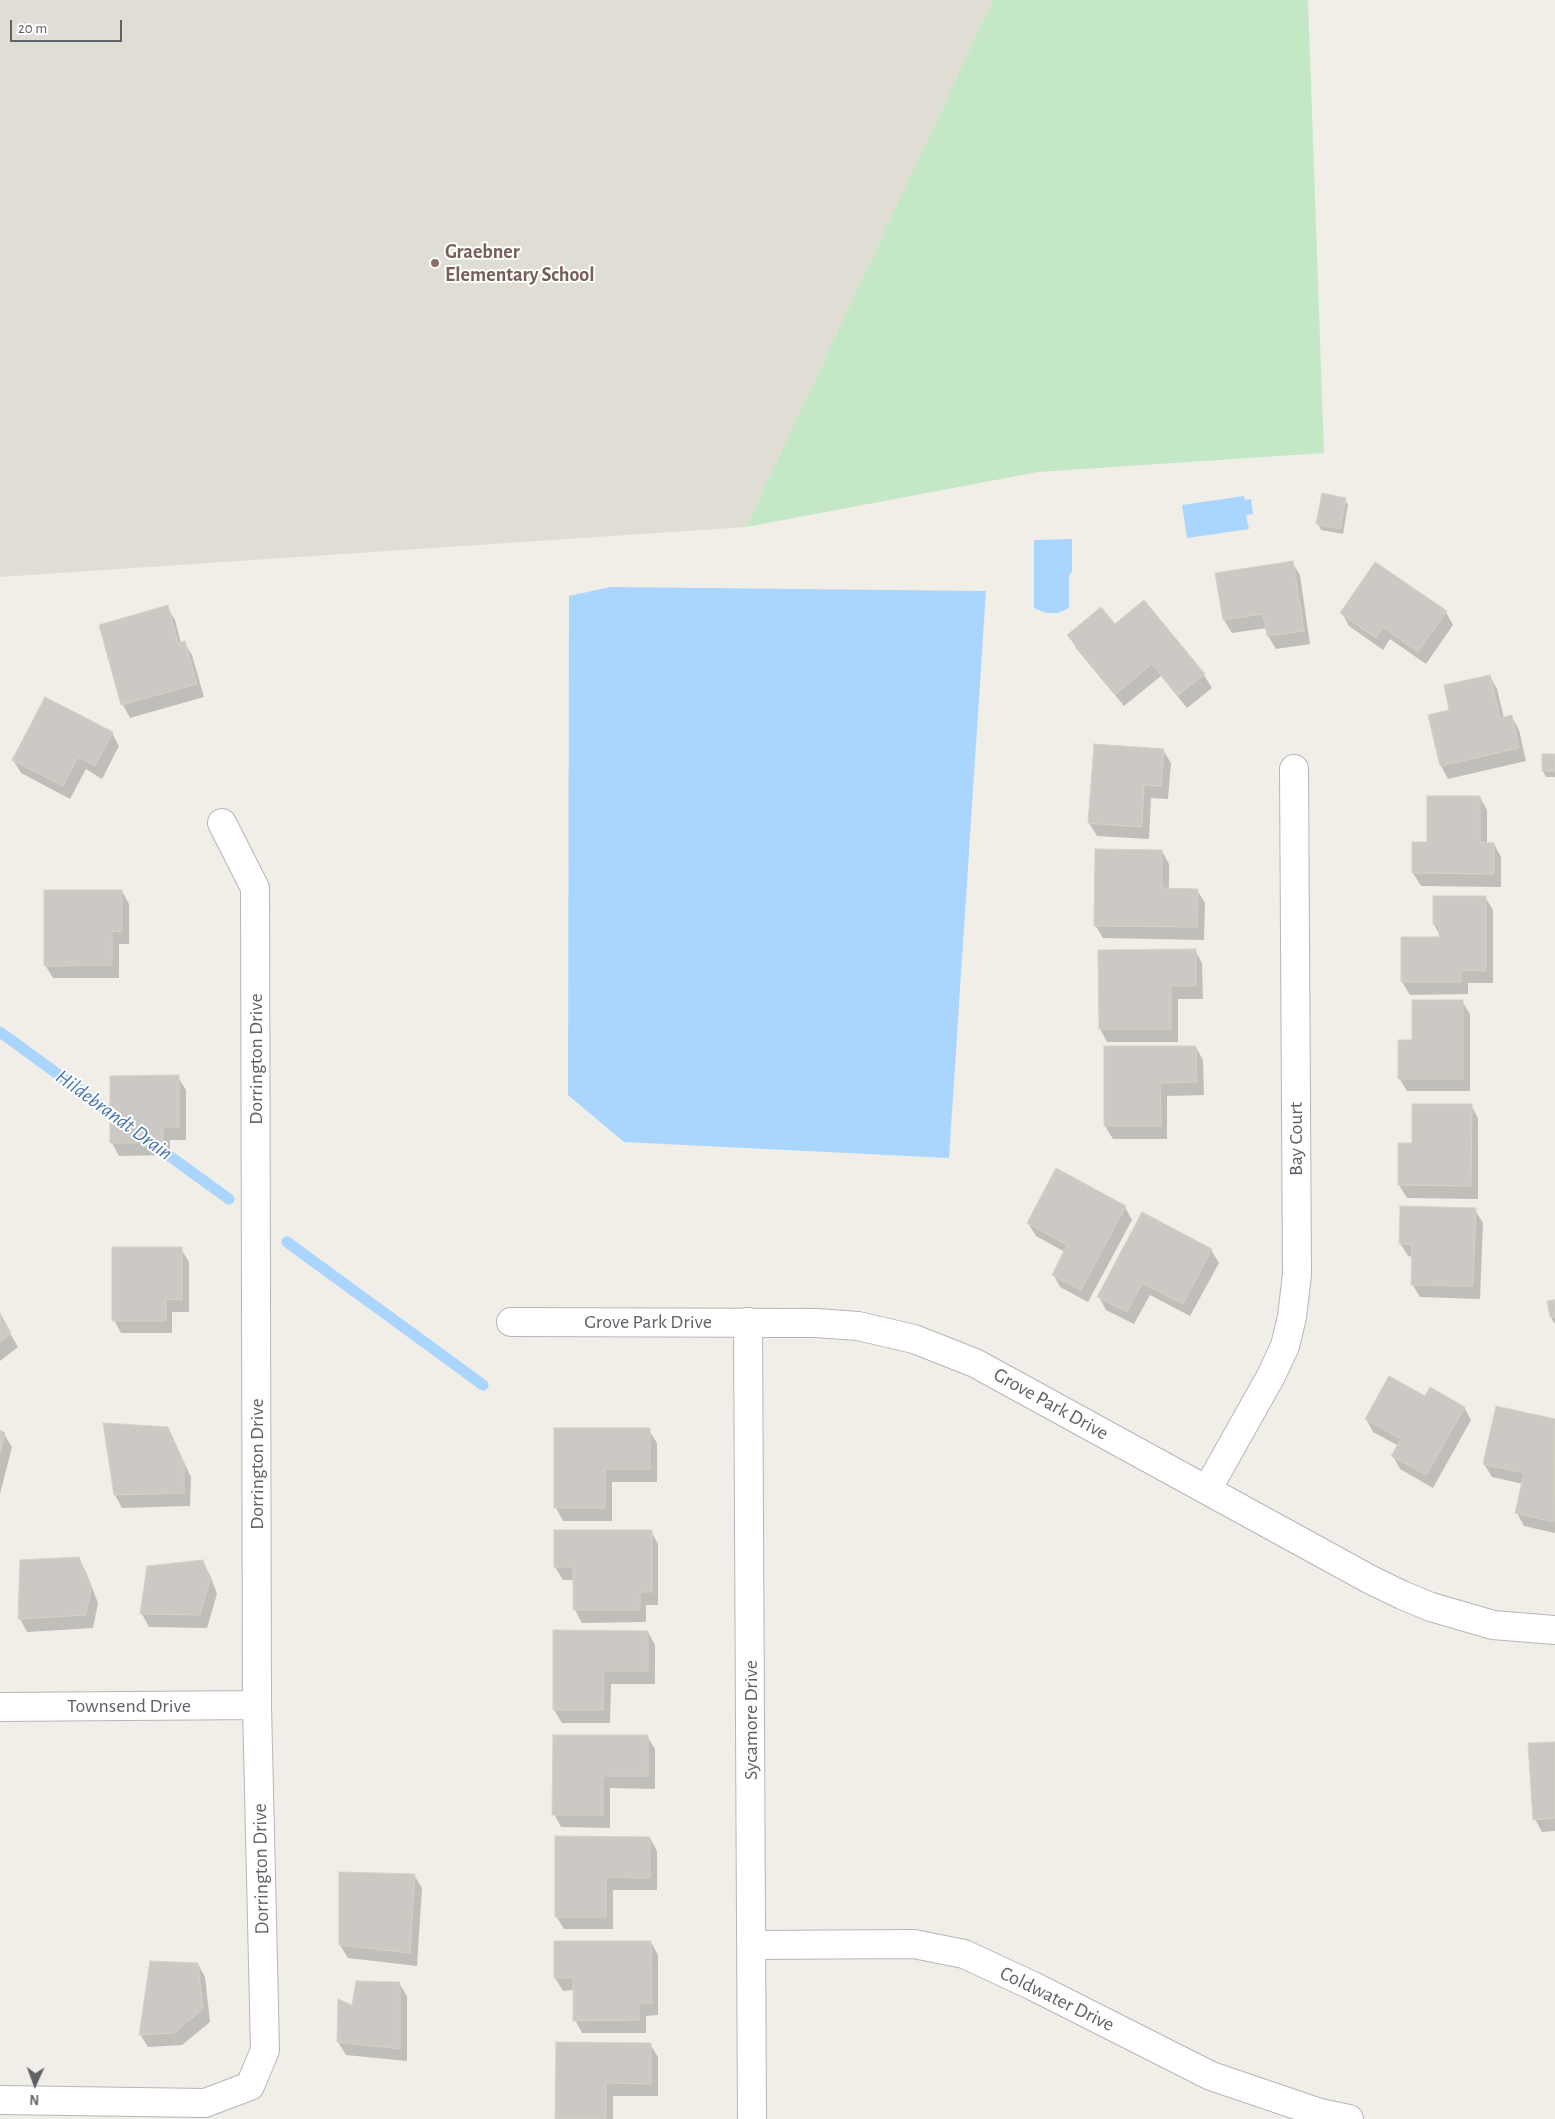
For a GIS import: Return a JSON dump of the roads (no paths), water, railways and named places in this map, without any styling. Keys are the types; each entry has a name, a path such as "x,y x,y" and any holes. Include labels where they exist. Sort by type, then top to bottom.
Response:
{"street":[{"name":"Bay Court","path":"1207,1490 1271,1376 1285,1346 1292,1316 1296,1274 1294,768"},
{"name":"Dorrington Drive","path":"0,2100 206,2104 250,2086 265,2050 257,1705 255,888 222,823"},
{"name":"Grove Park Drive","path":"511,1322 816,1323 858,1326 914,1339 984,1367 1371,1580 1431,1607 1493,1625 1555,1630"},
{"name":"Sycamore Drive","path":"748,1322 752,2119"},
{"name":"Townsend Drive","path":"0,1707 257,1705"},
{"name":"Coldwater Drive","path":"752,1945 914,1944 964,1954 1033,1986 1211,2076 1320,2112 1349,2119"}],"water":[{"path":"1244,496 1245,500 1251,499 1253,514 1246,515 1249,529 1187,538 1182,505"},
{"path":"1072,539 1069,608 1058,613 1046,613 1034,608 1034,540"},
{"path":"611,587 986,591 949,1158 624,1142 568,1095 569,596"}],"waterway":[{"name":"Hildebrandt Drain","path":"0,1032 122,1121"},
{"name":"Hildebrandt Drain","path":"139,1134 229,1199"},
{"name":"Hildebrandt Drain","path":"287,1242 483,1385"}],"place":[{"name":"Graebner Elementary School","path":"435,263"}]}
